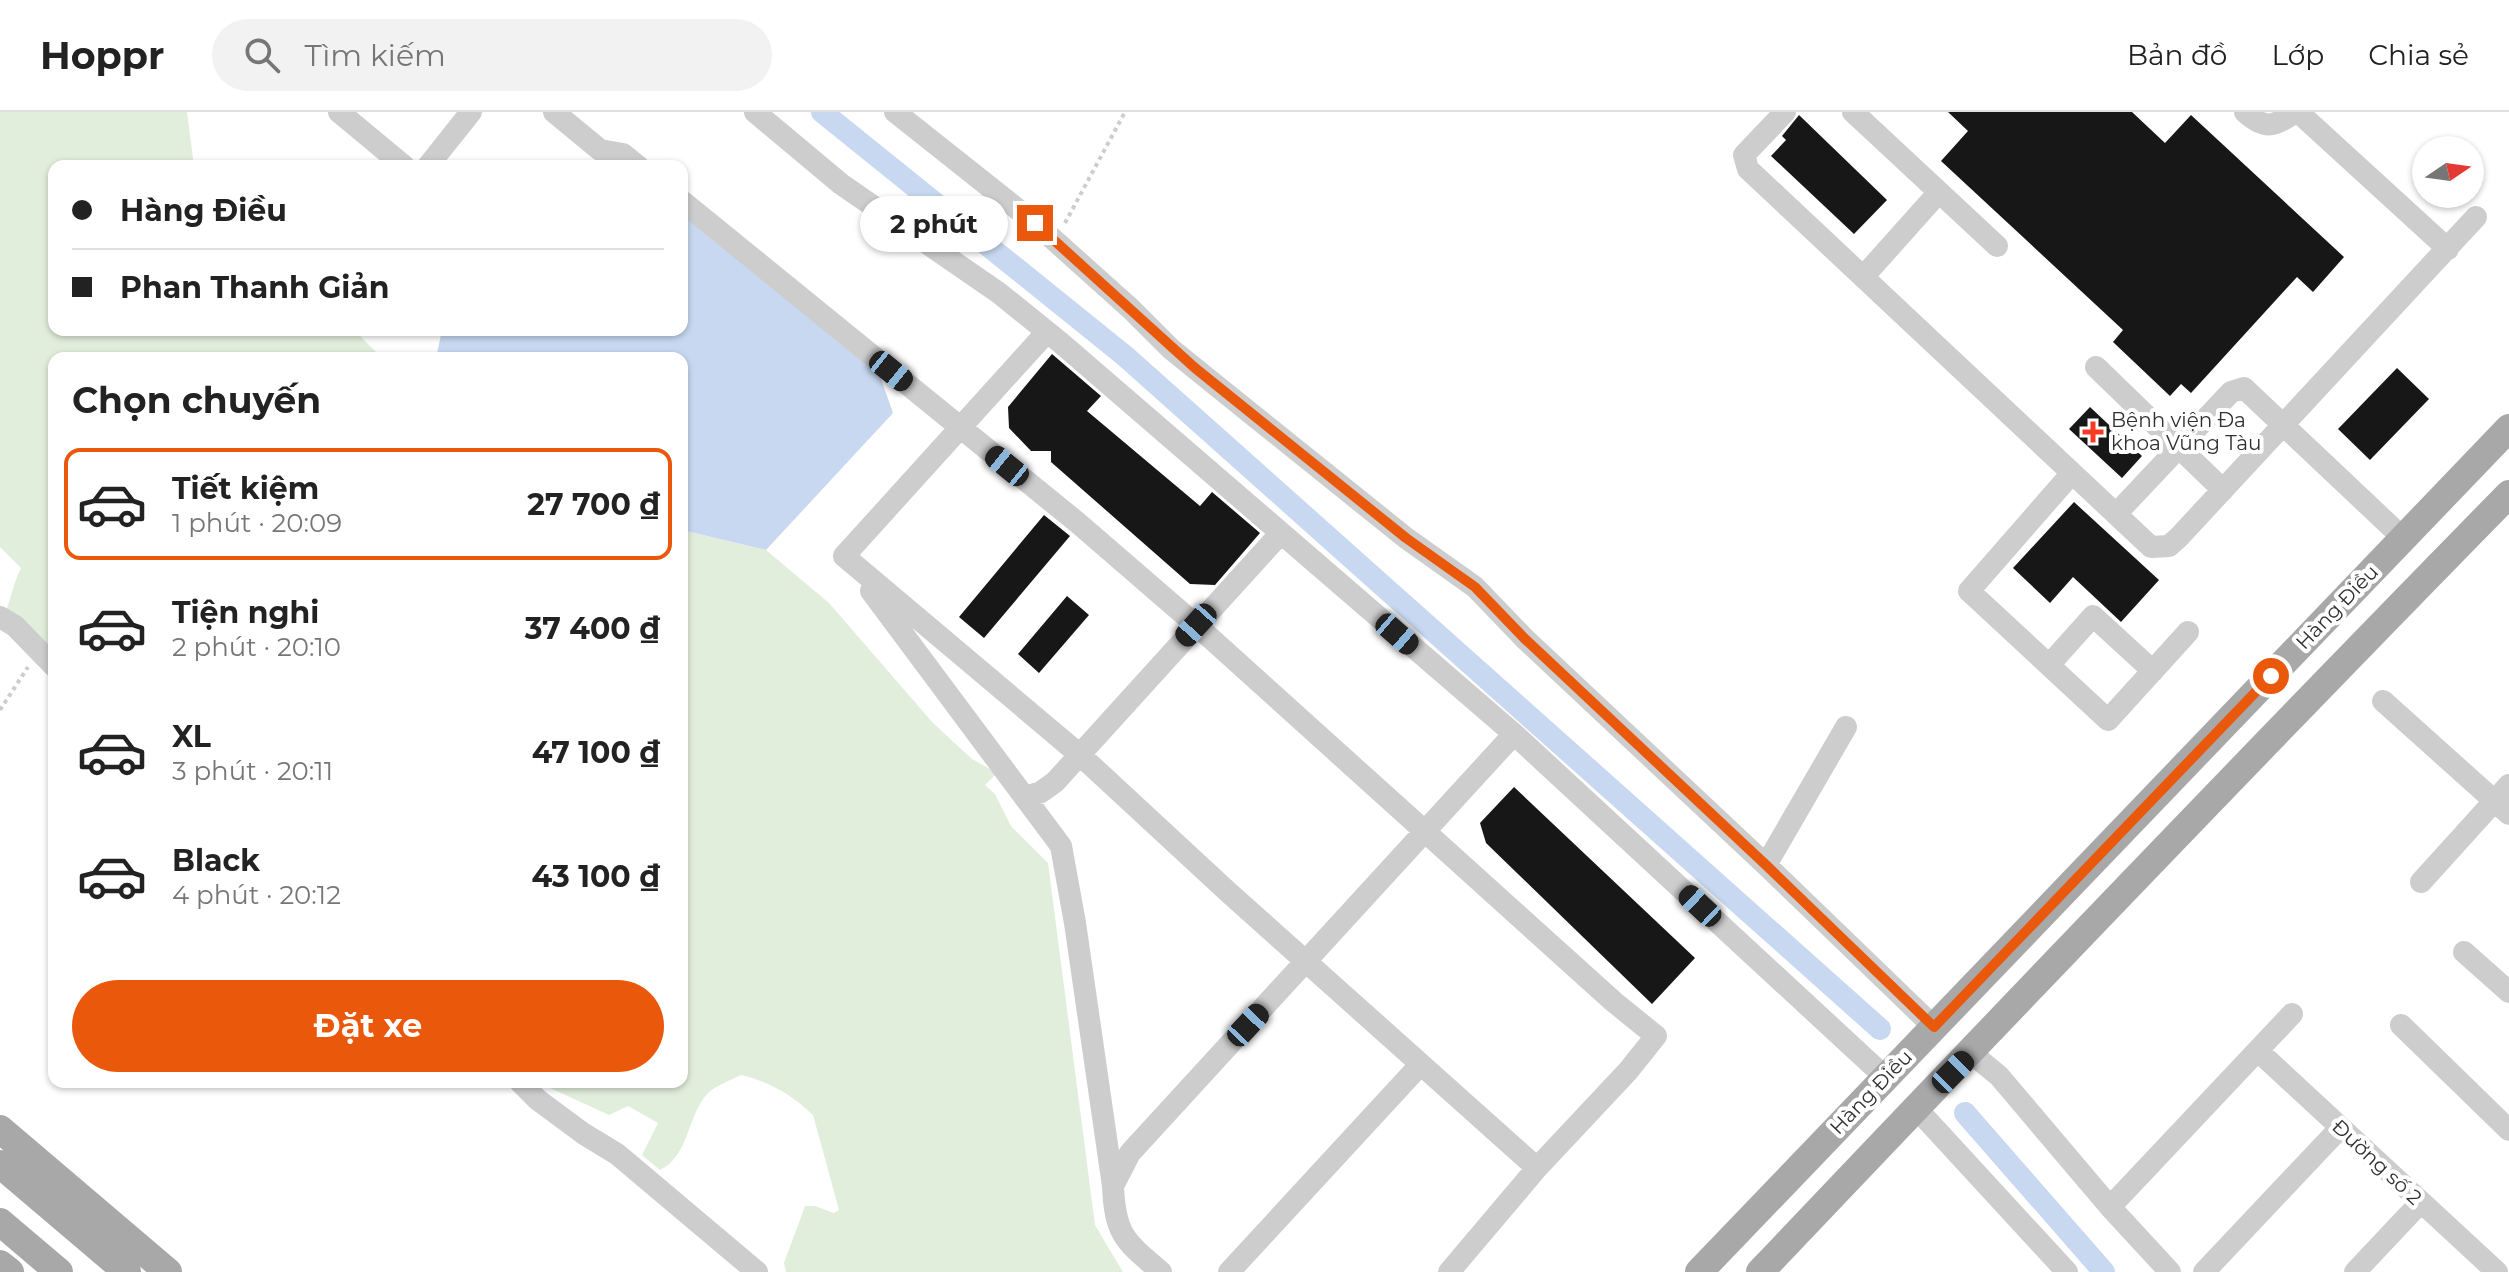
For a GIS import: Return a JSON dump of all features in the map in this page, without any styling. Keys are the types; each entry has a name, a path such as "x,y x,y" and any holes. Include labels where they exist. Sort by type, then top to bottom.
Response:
{"main road":[{"name":"Hàng Điều","path":"1699,1272 2509,428"},
{"path":"1760,1272 2213,796 2509,494"},
{"path":"2183,767 2213,796"},
{"path":"0,1129 168,1272"},
{"path":"0,1164 127,1272"},
{"path":"0,1222 59,1272"},
{"path":"0,1264 10,1272"}],"street":[{"path":"339,112 397,160"},
{"path":"433,160 471,112"},
{"path":"554,112 600,150 623,154 630,160"},
{"path":"755,112 841,184 999,293 1046,333 1514,734 1885,1077"},
{"path":"895,112 1055,241 1206,378 1406,538 1475,587 1524,638 1934,1027"},
{"path":"1785,112 1744,155 1748,169 2151,547 2169,546 2476,217"},
{"path":"1853,112 1997,246"},
{"path":"2245,112 2255,121 2268,126 2280,123 2297,112 2448,249"},
{"path":"1864,276 1939,192"},
{"path":"688,206 1078,523 1196,625 1614,1002 1656,1036 1628,1071 1537,1168 1449,1272"},
{"path":"844,556 1046,333"},
{"path":"2096,367 2223,490"},
{"path":"2116,514 2231,392 2244,388 2403,538"},
{"path":"2072,473 1969,591 2108,720 2188,632"},
{"path":"1026,797 1041,792 1055,782 1280,534"},
{"path":"844,556 1080,755 1537,1168"},
{"path":"844,556 1061,846 1075,923 1114,1211 1123,1239 1161,1272"},
{"path":"2049,665 2093,616 2153,671"},
{"path":"0,617 15,626 46,659"},
{"path":"2383,701 2504,800 2421,882"},
{"path":"1766,865 1846,727"},
{"path":"1113,1186 1130,1153 1514,734"},
{"path":"2464,952 2509,992"},
{"path":"2110,1207 2292,1014"},
{"path":"2401,1025 2509,1130"},
{"name":"Đường số 2","path":"2258,1051 2420,1203 2500,1272"},
{"path":"1971,1053 1999,1076 2110,1207 2170,1272"},
{"path":"1229,1272 1420,1065"},
{"path":"526,1088 584,1134 617,1154 757,1272"},
{"path":"1916,1108 2067,1272"},
{"path":"2204,1272 2340,1128"},
{"path":"2355,1272 2420,1203"},
{"path":"2500,1272 2509,1264"}],"path":[{"path":"1055,241 1125,112"},
{"path":"0,710 46,659"}],"green space":[{"path":"0,112 187,112 193,160 48,160 48,336 360,336 376,352 48,352 48,658 4,616 21,568 0,547"},
{"path":"688,531 766,550 829,603 933,723 972,759 997,773 985,785 995,794 1011,826 1048,863 1095,1225 1123,1272 786,1272 784,1263 805,1206 834,1213 839,1210 813,1115 771,1085 741,1075 707,1094 677,1155 660,1170 642,1155 658,1123 628,1106 609,1115 550,1088 688,1088"}],"water":[{"path":"688,216 879,373 893,413 766,550 688,531 688,352 437,352 441,336 688,336"}],"building":[{"path":"1948,112 2132,112 2165,143 2191,115 2344,257 2313,292 2297,277 2191,393 2181,384 2170,396 2113,342 2123,330 1941,161 1968,131"},
{"path":"1799,115 1887,200 1854,234 1771,156 1786,140 1782,136"},
{"path":"1052,354 1101,396 1087,411 1200,506 1212,492 1260,533 1215,585 1190,584 1051,462 1051,451 1031,451 1009,428 1008,407"},
{"path":"2397,368 2429,399 2370,460 2338,429"},
{"path":"2090,407 2142,456 2122,478 2069,429"},
{"path":"2074,502 2159,580 2121,622 2073,577 2050,603 2013,568"},
{"path":"1044,515 1070,536 984,638 959,617"},
{"path":"1067,596 1089,615 1039,673 1018,654"},
{"path":"1514,787 1695,958 1652,1004 1486,843 1480,823"}],"waterway":[{"path":"822,112 1125,356 1880,1029"},
{"path":"1965,1113 2104,1272"}],"place":[{"name":"Bệnh viện Đa khoa Vũng Tàu","path":"2093,432"}],"route":[{"path":"1035,223 1171,349 1406,538 1475,587 1524,638 1934,1027 2271,676"}]}
